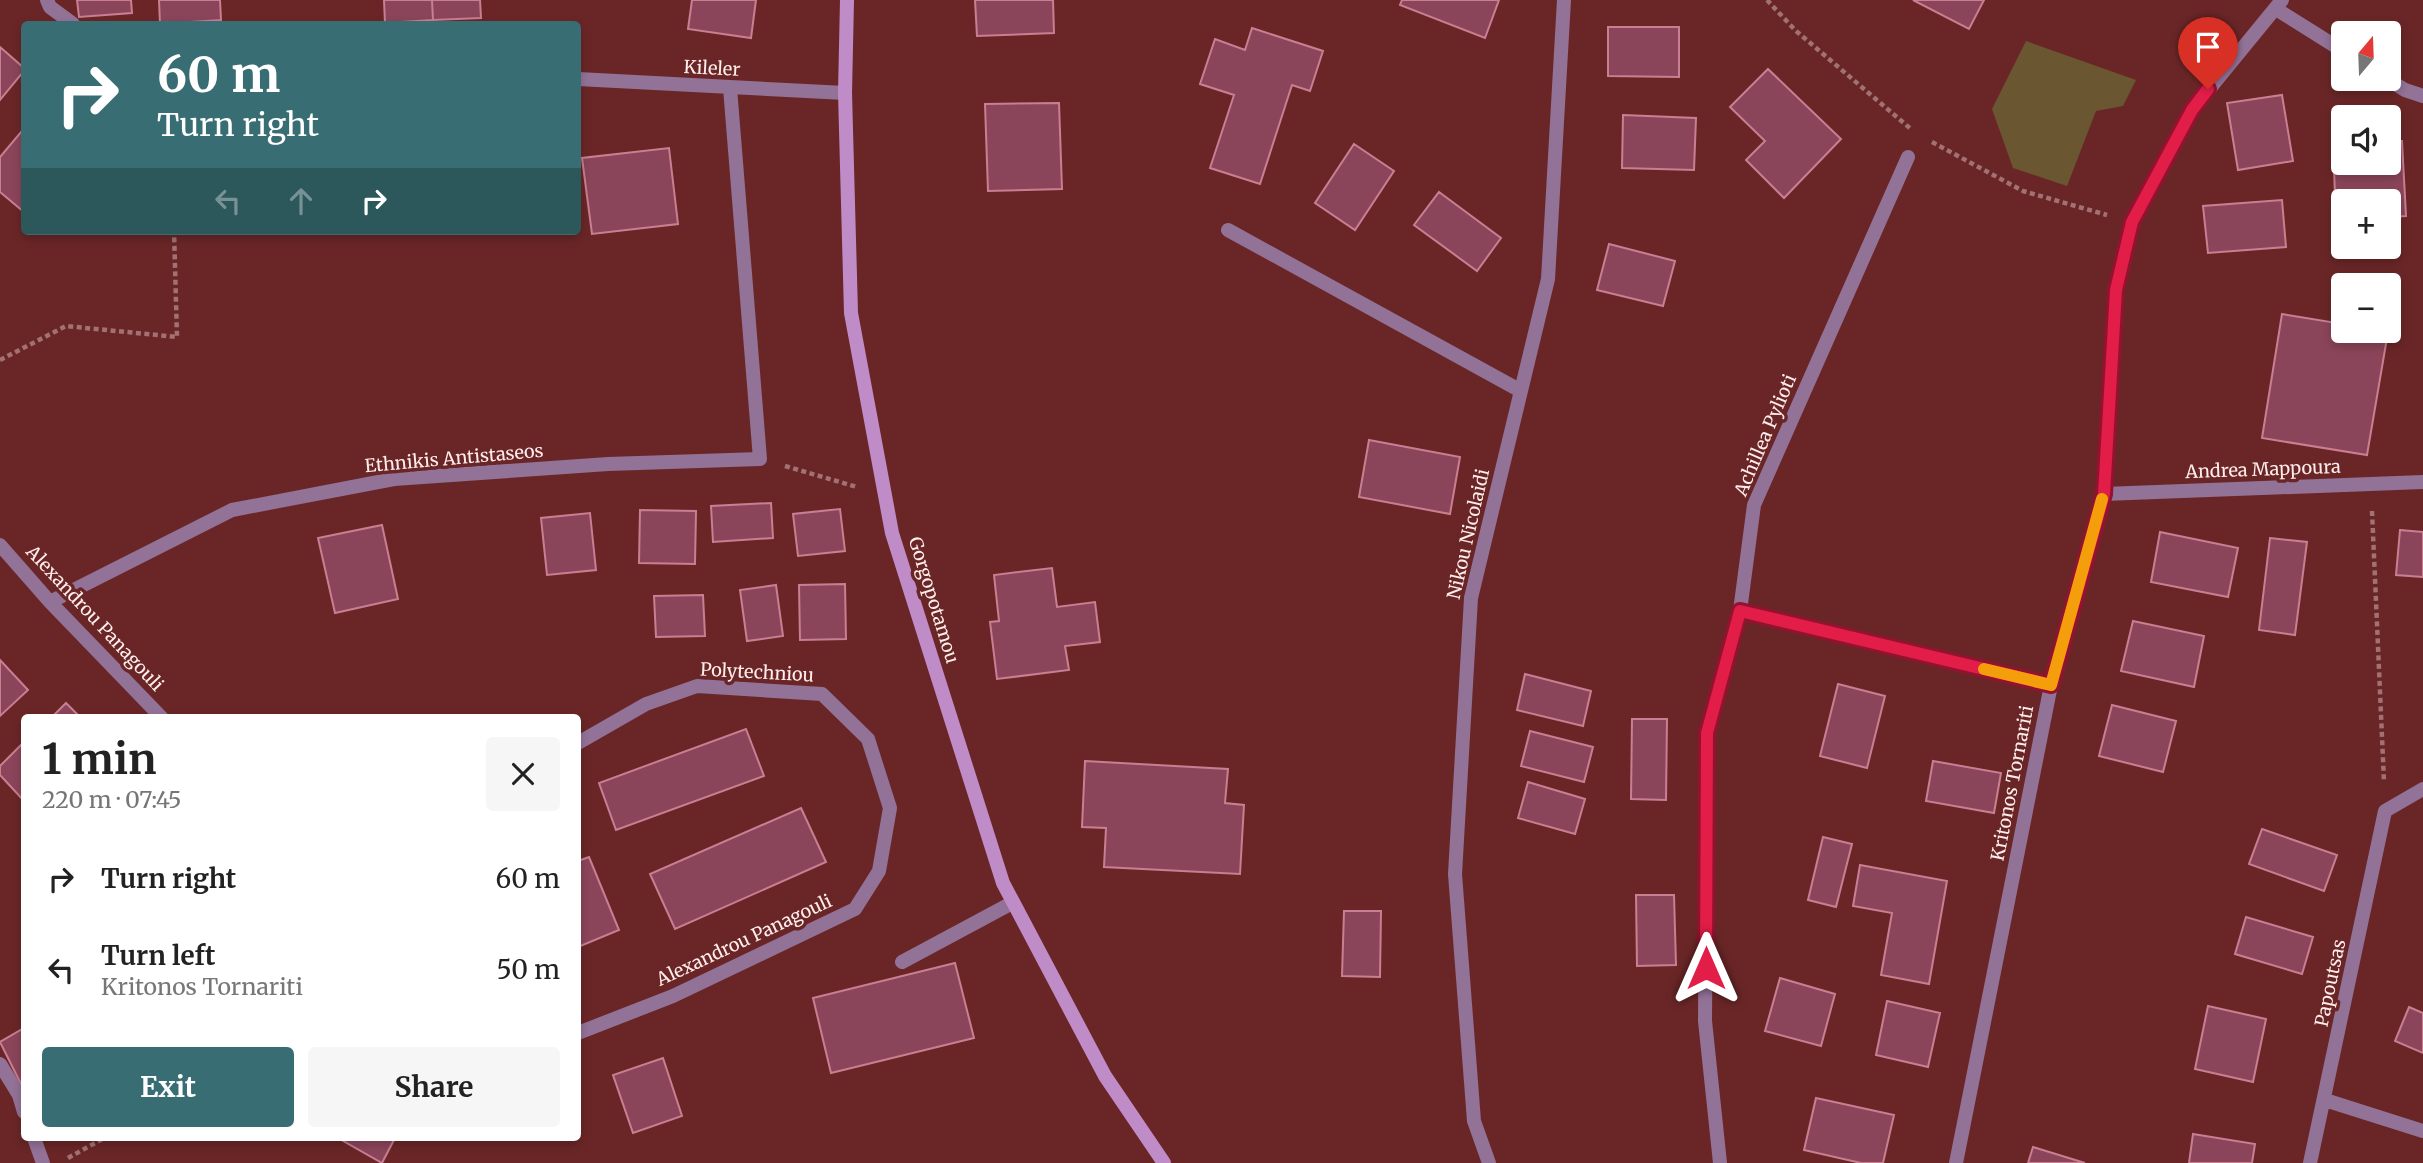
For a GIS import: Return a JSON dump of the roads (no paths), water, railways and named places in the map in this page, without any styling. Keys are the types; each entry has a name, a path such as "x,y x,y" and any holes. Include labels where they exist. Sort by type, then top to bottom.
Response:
{"street":[{"path":"47,0 50,7 69,21"},
{"name":"Gorgopotamou","path":"847,0 845,93 851,313 892,533 1003,883 1105,1076 1164,1163"},
{"name":"Nikou Nicolaidi","path":"1489,1163 1474,1121 1455,874 1471,598 1548,279 1564,0"},
{"path":"2279,4 2331,42"},
{"name":"Kritonos Tornariti","path":"1956,1163 2051,685 2104,494 2116,290 2132,222 2192,110 2279,4"},
{"name":"Kileler","path":"581,79 845,93"},
{"name":"Ethnikis Antistaseos","path":"50,602 232,510 394,479 608,464 760,459 730,88"},
{"path":"2401,88 2423,96"},
{"name":"Achillea Pylioti","path":"1720,1163 1705,1021 1707,733 1740,611 1754,505 1908,157"},
{"path":"1228,230 1521,391"},
{"name":"Andrea Mappoura","path":"2104,494 2423,482"},
{"name":"Alexandrou Panagouli","path":"0,545 50,602 158,714"},
{"path":"1740,611 2051,685"},
{"name":"Polytechniou","path":"581,741 646,704 696,686 822,694"},
{"name":"Alexandrou Panagouli","path":"581,1032 673,996 855,909 879,871 890,808 868,739 822,694"},
{"name":"Papoutsas","path":"2310,1163 2385,811 2423,789"},
{"path":"902,962 1013,903"},
{"path":"0,1064 21,1102"},
{"path":"2325,1100 2423,1131"},
{"path":"35,1141 43,1163"}]}
